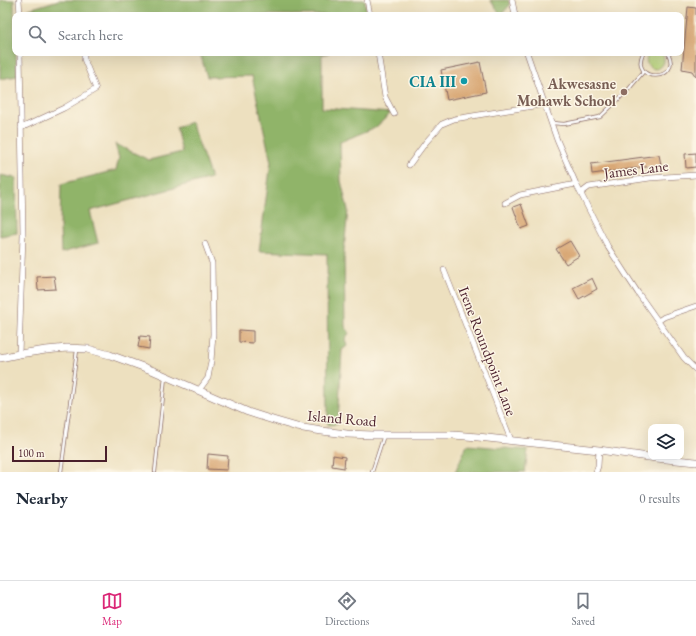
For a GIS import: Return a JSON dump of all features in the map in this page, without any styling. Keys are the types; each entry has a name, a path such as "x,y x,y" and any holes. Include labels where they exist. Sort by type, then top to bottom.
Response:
{"street":[{"path":"19,0 20,12"},
{"path":"367,0 369,12"},
{"path":"512,0 514,12"},
{"path":"19,354 23,235 20,56"},
{"path":"21,128 64,108 96,89 84,56"},
{"path":"378,56 385,97 394,114"},
{"path":"529,56 557,140 576,184 608,247 638,293 684,358 696,370"},
{"path":"409,165 442,124 454,119 546,104"},
{"name":"James Lane","path":"581,193 589,187 650,178 696,174"},
{"path":"505,203 520,195 576,184"},
{"path":"200,390 208,378 213,334 212,263 205,244"},
{"name":"Irene Roundpoint Lane","path":"444,270 510,440"},
{"path":"658,321 664,317 696,306"},
{"name":"Island Road","path":"0,358 67,348 88,350 110,355 165,376 248,412 297,427 322,431 347,434 453,435 510,440 696,462"},
{"path":"596,472 599,450"}],"lane":[{"path":"642,56 640,62 644,71 652,76 657,76 666,71 669,67 670,56"},
{"path":"552,123 564,124 600,117 628,90 644,71"},
{"path":"61,472 77,349"},
{"path":"155,472 165,376"},
{"path":"372,472 384,435"}],"green space":[{"path":"0,0 14,0 14,12 12,12 12,56 16,56 17,76 0,79"},
{"path":"59,0 365,0 367,12 30,12 29,9"},
{"path":"490,0 509,0 509,6 504,12 499,12"},
{"path":"201,56 322,56 322,108 391,113 376,127 340,142 341,181 348,210 344,249 345,326 349,333 345,339 347,346 342,350 338,424 328,425 327,254 259,251 271,162 252,76 207,77"},
{"path":"647,56 663,56 664,62 657,69 654,69 647,64"},
{"path":"191,122 211,178 90,211 98,243 61,253 61,184 116,170 119,158 115,144 149,160 182,152 176,128"},
{"path":"0,175 16,178 17,233 0,236"},
{"path":"467,445 528,450 525,472 455,472"}],"building":[{"path":"688,7 696,8 696,77 692,71 682,69"},
{"name":"CIA III","path":"480,62 486,92 447,100 441,70"},
{"path":"696,153 696,167 686,168 685,154"},
{"path":"659,155 661,165 592,174 591,164"},
{"path":"521,204 529,226 521,229 513,207"},
{"path":"570,241 579,256 566,264 556,249"},
{"path":"54,276 56,289 38,290 37,277"},
{"path":"592,278 597,289 579,299 573,288"},
{"path":"239,330 253,331 253,343 239,342"},
{"path":"140,336 150,337 149,349 138,347"},
{"path":"208,454 228,456 227,470 207,469"},
{"path":"333,455 345,457 344,468 332,466"}],"place":[{"name":"CIA III","path":"464,81"},
{"name":"Akwesasne Mohawk School","path":"624,92"}]}
